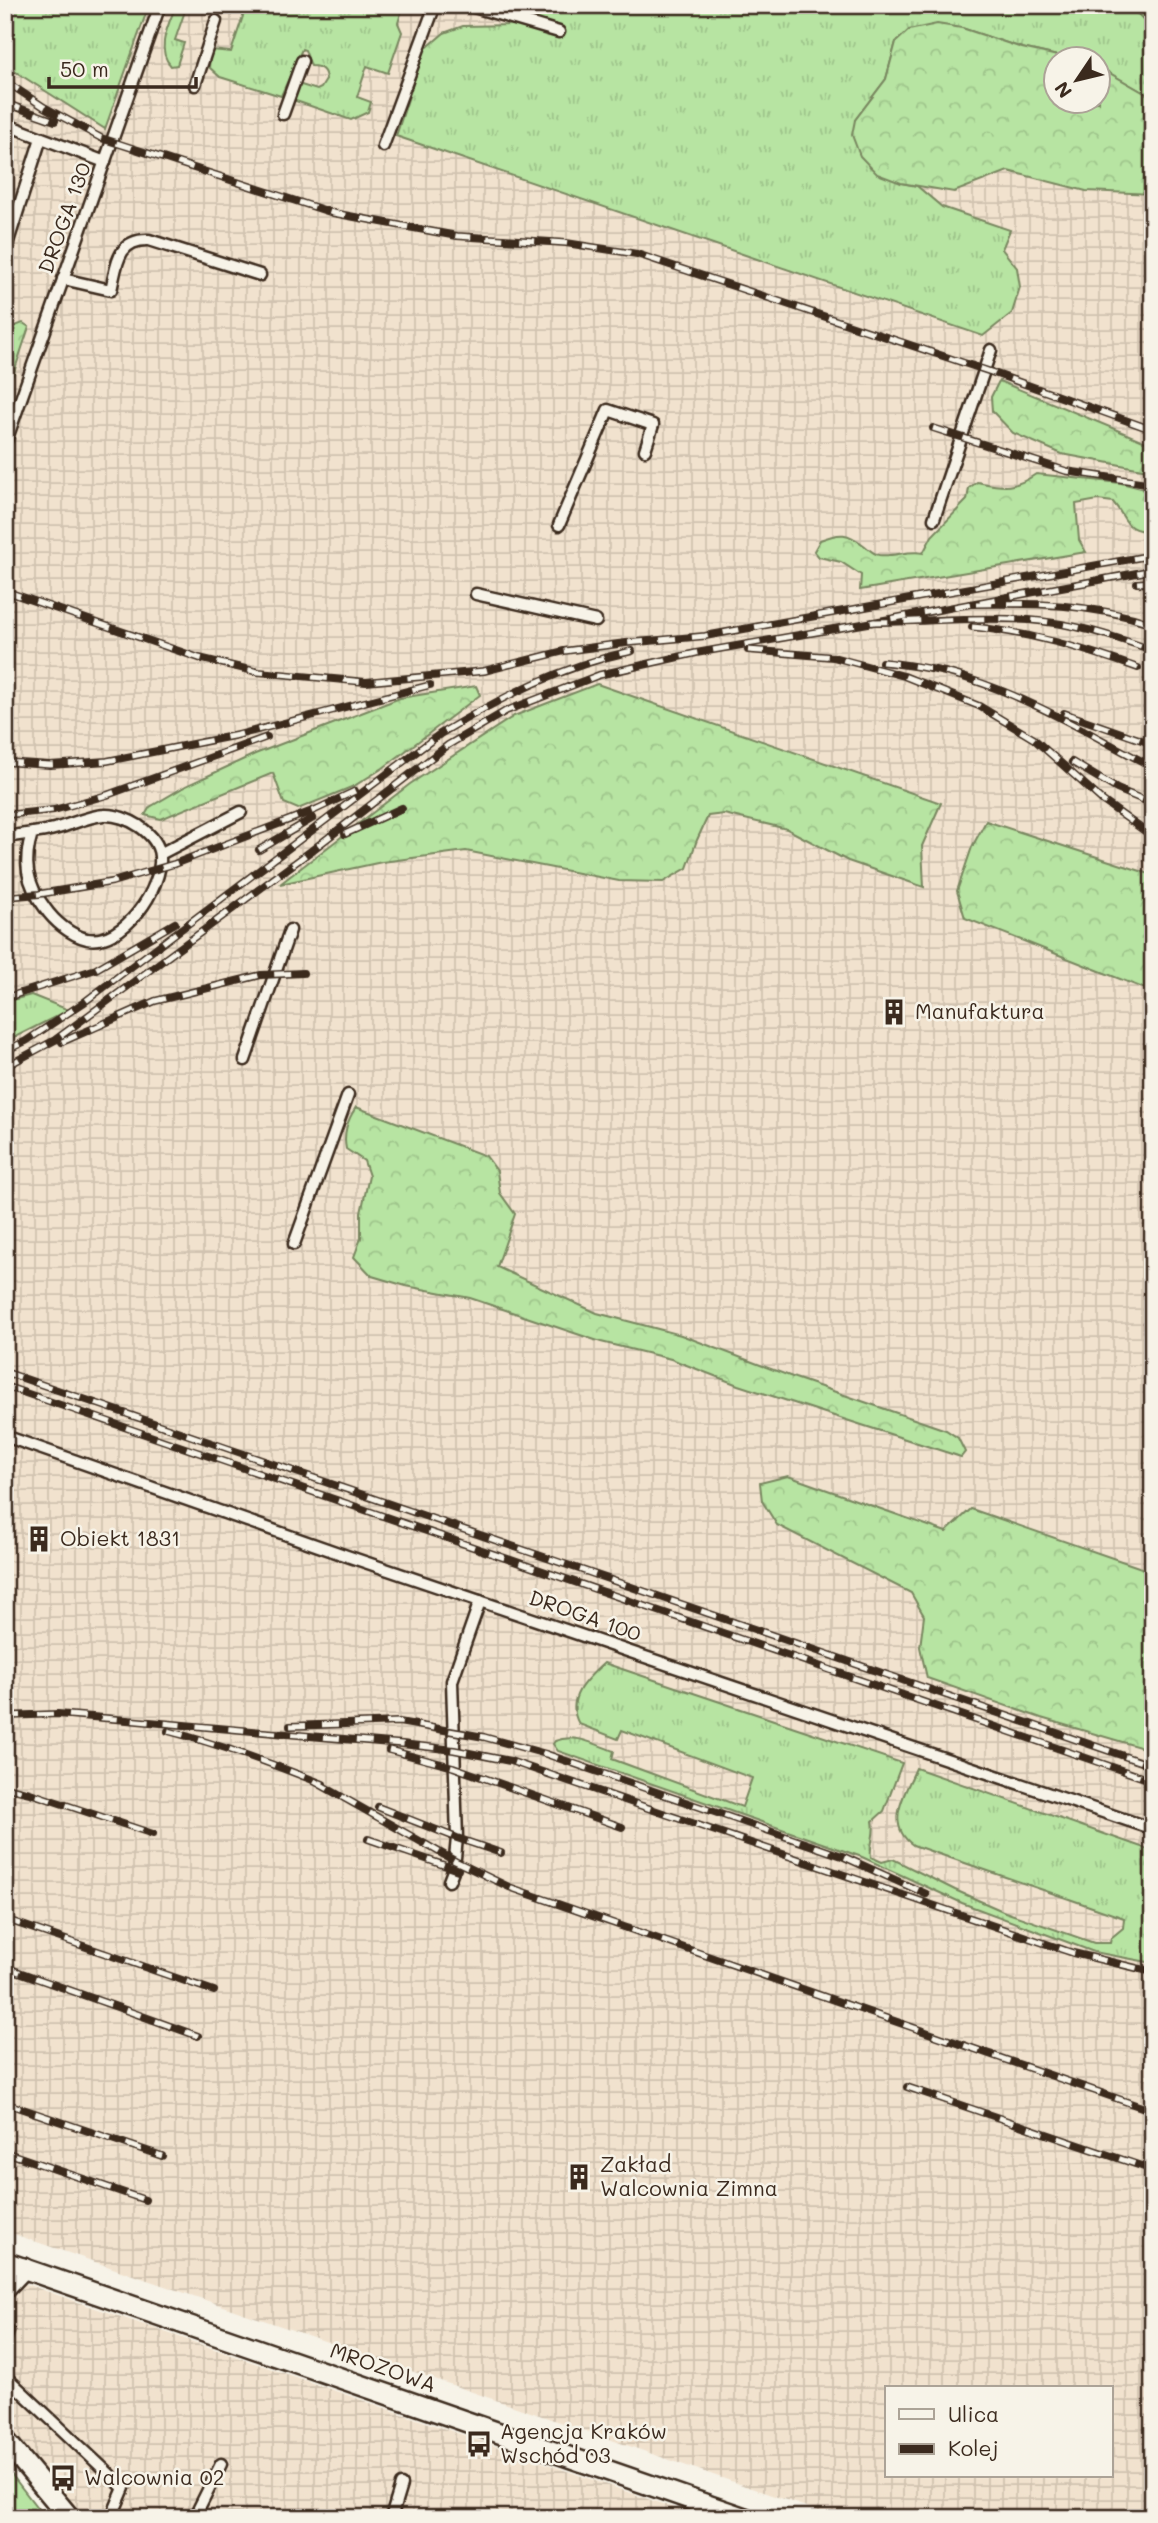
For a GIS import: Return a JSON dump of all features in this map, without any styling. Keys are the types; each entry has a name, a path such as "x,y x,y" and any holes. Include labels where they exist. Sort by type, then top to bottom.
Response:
{"street":[{"path":"5,2288 15,2265"},
{"name":"MROZOWA","path":"15,2265 745,2518"},
{"path":"5,2440 70,2518"}],"lane":[{"name":"DROGA 130","path":"5,444 160,5"},
{"path":"383,146 435,5"},
{"path":"467,5 559,32"},
{"path":"195,85 216,20"},
{"path":"284,114 302,61"},
{"path":"5,124 105,162"},
{"path":"5,251 41,138"},
{"path":"64,279 111,290 118,260 129,243 138,240 149,240 260,275"},
{"path":"934,519 991,350"},
{"path":"559,525 608,410 653,425 645,450"},
{"path":"476,594 596,621"},
{"path":"160,854 241,812"},
{"path":"5,837 104,815 119,817 136,824 152,837 160,854 159,872 153,891 144,906 128,923 110,936 88,939 68,930 50,914 34,894 26,854 32,833"},
{"path":"245,1060 290,930"},
{"path":"294,1244 348,1096"},
{"name":"DROGA 100","path":"5,1436 84,1466 1153,1829"},
{"path":"449,1881 454,1868 457,1838 452,1681 480,1601"},
{"path":"5,2376 124,2488 112,2516 114,2518"},
{"path":"194,2518 221,2464"},
{"path":"391,2518 401,2485"}],"shaded area":[{"path":"5,5 1153,5 1153,2518 838,2518 5,2231"},
{"path":"23,2283 703,2518 83,2518 5,2425 5,2306"}],"green space":[{"path":"5,5 149,5 105,129 5,65"},
{"path":"176,5 187,5 175,40 184,43 177,65 171,66 166,59 164,44"},
{"path":"222,5 392,5 402,10 398,23 402,32 388,73 367,66 357,97 371,102 368,112 351,120 293,100 298,84 317,90 326,80 324,72 311,66 305,50 302,49 281,96 220,77 209,67 211,50 231,52 244,13"},
{"path":"493,5 1120,5 1138,14 1153,29 1153,98 1112,74 1112,46 1042,46 1042,52 962,28 896,42 886,79 855,120 901,183 917,186 942,207 1010,230 1002,249 1017,268 1020,287 1012,313 983,336 396,136 424,50 444,33 463,26 513,25 520,17"},
{"path":"1120,5 1153,5 1153,29 1138,14"},
{"path":"937,24 962,28 1042,52 1042,116 1112,116 1112,74 1153,98 1153,194 1086,191 1008,171 954,192 901,183 877,174 860,156 852,135 855,120 886,79 896,42 909,30"},
{"path":"23,323 29,327 13,375 5,383 5,335"},
{"path":"999,381 1153,445 1153,471 1062,454 1013,433 992,411 991,397"},
{"path":"1036,474 1121,483 1153,491 1153,532 1131,527 1113,502 1098,500 1076,504 1079,540 1086,552 860,590 861,575 841,562 819,557 814,551 820,540 844,535 879,555 923,553 932,536 967,500 969,488 977,482 1008,486 1021,483"},
{"path":"597,684 941,803 922,846 924,887 848,861 787,829 724,814 708,816 687,868 663,882 619,881 466,851 382,862 280,884 410,784 514,716"},
{"path":"476,686 480,695 383,768 354,786 298,809 284,803 273,773 161,819 145,815 150,807 186,786 255,754 400,698"},
{"path":"986,821 1153,875 1153,992 965,918 957,891 972,847"},
{"path":"31,995 69,1010 5,1042 5,1002"},
{"path":"356,1107 486,1156 497,1171 500,1193 515,1214 497,1267 597,1313 681,1335 946,1430 958,1438 965,1452 961,1457 738,1385 671,1359 601,1342 470,1298 406,1286 372,1276 354,1257 361,1238 361,1213 369,1176 364,1161 346,1149 346,1127"},
{"path":"788,1476 946,1532 971,1509 1153,1572 1153,1751 1041,1718 927,1678 920,1647 924,1616 911,1593 777,1525 762,1501 760,1483"},
{"path":"604,1663 902,1763 884,1811 873,1821 871,1857 882,1862 893,1859 1005,1912 1094,1943 1110,1943 1111,1938 1123,1928 1124,1918 913,1845 904,1837 898,1818 916,1768 1153,1851 1153,1963 1094,1952 962,1903 862,1857 558,1751 553,1744 555,1741 570,1738 584,1740 614,1751 612,1759 742,1807 752,1778 622,1730 618,1739 579,1724 574,1706 579,1690"},
{"path":"5,2466 45,2518 5,2518"}],"railway":[{"path":"5,81 44,107 101,138 333,213 457,236 566,243 637,254 991,372 1153,430"},
{"path":"5,103 55,121"},
{"path":"933,428 1066,471 1153,484"},
{"path":"5,591 199,658 258,672 366,682 484,671 564,651 705,636 1153,555"},
{"path":"1153,570 970,604 1040,604 1085,608 1153,624"},
{"path":"1153,582 1137,583 1153,584"},
{"path":"970,604 874,622 1029,620 1090,630 1149,649"},
{"path":"5,1067 55,1040 311,851 448,745 506,711 599,675 696,653 874,622"},
{"path":"972,627 1056,642 1138,668"},
{"path":"748,650 833,657 904,676 979,706 1034,739 1103,801 1153,837"},
{"path":"5,1051 26,1041 83,1003 440,734 533,684 581,665 632,651"},
{"path":"882,662 961,676 995,688 1041,708 1153,767"},
{"path":"5,762 50,765 107,761 238,735 430,685"},
{"path":"1064,713 1153,744"},
{"path":"5,815 54,810 107,795 267,737"},
{"path":"1072,762 1117,789 1153,804"},
{"path":"5,897 112,882 174,864 315,810 355,791"},
{"path":"345,834 402,808"},
{"path":"259,850 313,818"},
{"path":"5,998 96,969 175,923"},
{"path":"62,1042 155,1001 261,975 303,973"},
{"path":"5,1372 1153,1766"},
{"path":"5,1386 1153,1781"},
{"path":"5,1716 58,1714 402,1744 454,1750 510,1761 1073,1953 1153,1972"},
{"path":"290,1726 399,1722 484,1737 546,1754 842,1856 926,1894"},
{"path":"168,1731 266,1762 323,1784"},
{"path":"389,1750 453,1767 622,1827"},
{"path":"314,1781 455,1861 509,1887 1153,2111"},
{"path":"5,1787 153,1834"},
{"path":"378,1807 501,1853"},
{"path":"368,1839 458,1870"},
{"path":"5,1919 214,1991"},
{"path":"5,1967 198,2036"},
{"path":"907,2087 1153,2170"},
{"path":"5,2103 162,2156"},
{"path":"5,2152 145,2200"}],"place":[{"name":"Manufaktura","path":"894,1012"},
{"name":"Obiekt 1831","path":"39,1539"},
{"name":"Zakład Walcownia Zimna","path":"579,2177"},
{"name":"Agencja Kraków Wschód 03","path":"479,2444"},
{"name":"Walcownia 02","path":"63,2478"}]}
